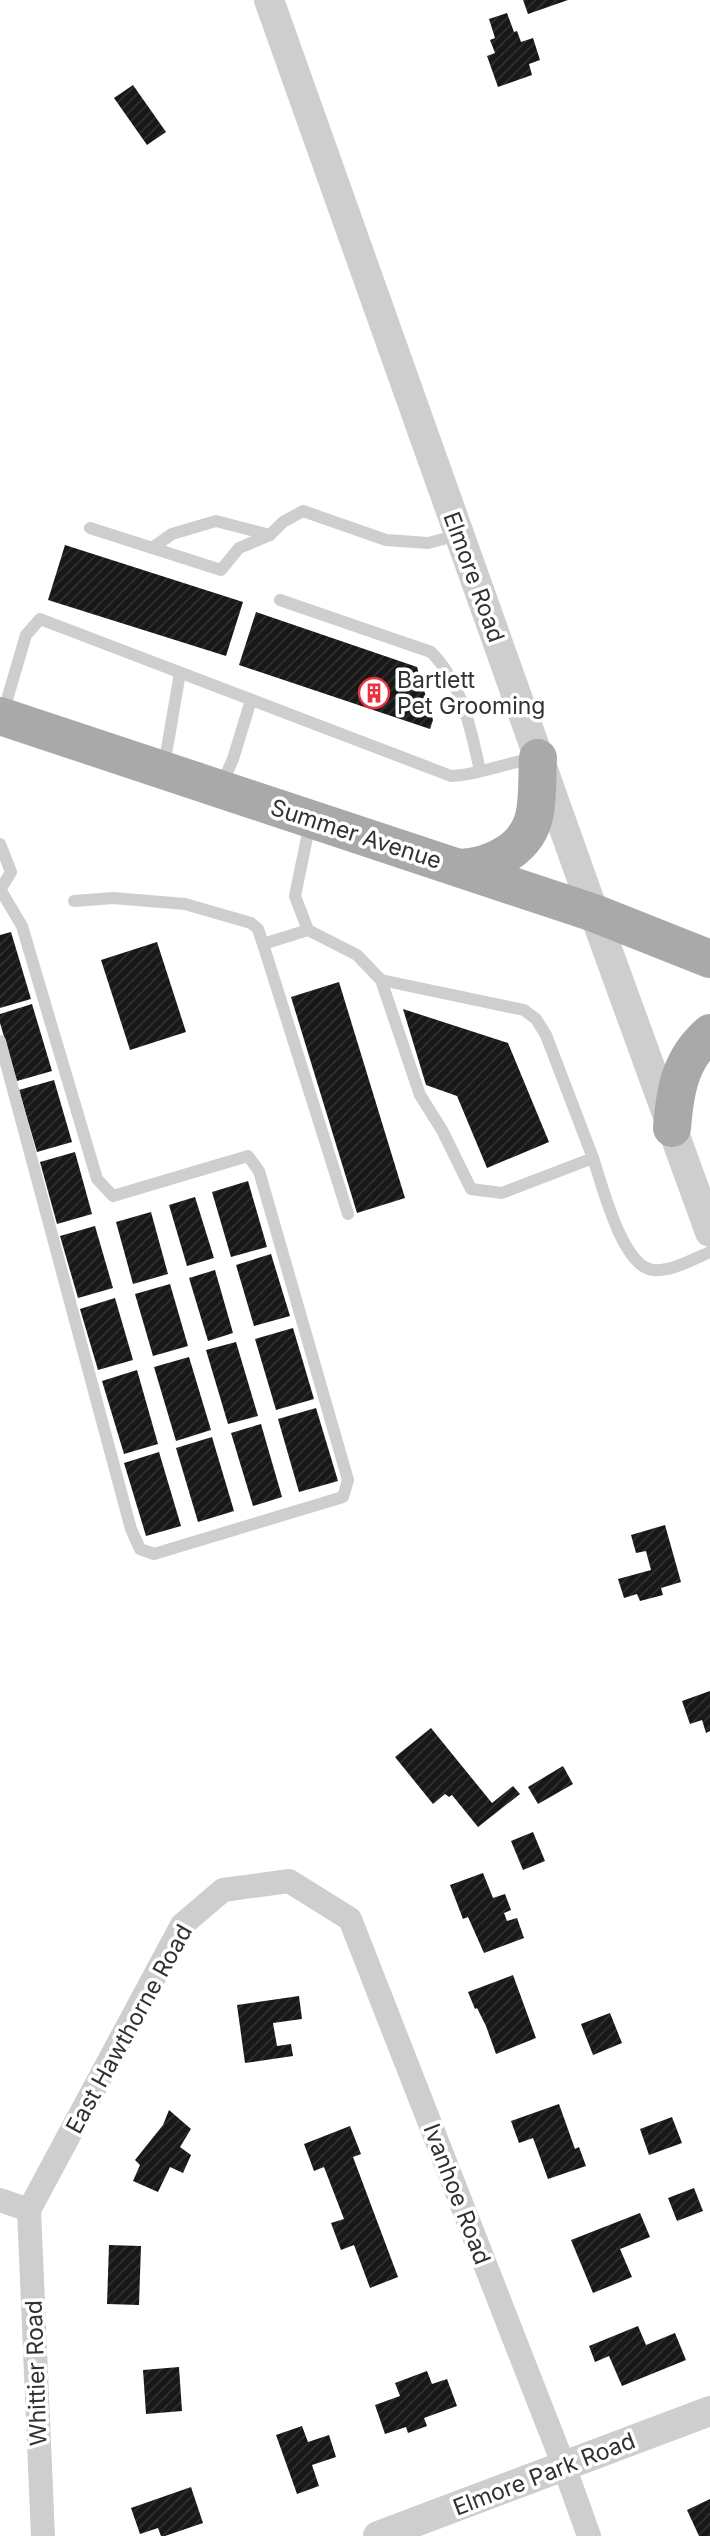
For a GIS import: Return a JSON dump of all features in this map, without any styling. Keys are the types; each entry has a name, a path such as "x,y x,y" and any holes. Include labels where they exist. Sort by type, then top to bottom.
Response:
{"main road":[{"name":"Summer Avenue","path":"1,719 594,913 710,959"},
{"path":"459,868 479,867 495,861 528,835 535,814 538,758"},
{"path":"672,1128 675,1094 681,1072 689,1056 710,1033"}],"street":[{"name":"Elmore Road","path":"269,0 538,758 710,1231"},
{"name":"East Hawthorne Road","path":"29,2210 183,1925 223,1890 289,1881"},
{"name":"Ivanhoe Road","path":"289,1881 350,1919 589,2536"},
{"path":"0,2200 29,2210"},
{"name":"Whittier Road","path":"29,2210 43,2536"},
{"name":"Elmore Park Road","path":"378,2536 710,2411"}],"lane":[{"path":"90,528 221,570 239,548 270,536 283,522 303,511 386,540 428,543 459,535"},
{"path":"152,548 172,534 216,521 270,536"},
{"path":"280,600 431,652 445,665 465,708 480,771"},
{"path":"1,719 26,635 40,619 450,776 466,775 508,762 538,758"},
{"path":"163,770 180,673"},
{"path":"220,789 233,759 251,700"},
{"path":"311,819 295,896 308,930 357,955 381,980 420,1095 442,1130 471,1189 502,1193 593,1158"},
{"path":"0,844 11,872 0,889 22,926 97,1179 113,1196 248,1156 259,1171 348,1480 344,1497 154,1554 140,1549 131,1529 0,1041"},
{"path":"74,901 113,898 185,904 251,923 258,929 348,1214"},
{"path":"263,944 308,930"},
{"path":"381,980 524,1010 536,1019 546,1035 627,1250 641,1266 653,1270 674,1267 710,1252"}],"building":[{"path":"523,0 568,0 528,14"},
{"path":"507,13 521,42 533,38 540,60 529,64 532,75 498,87 487,56 495,53 490,40 495,38 489,19"},
{"path":"133,85 166,132 147,145 114,98"},
{"path":"65,545 243,602 226,656 48,600"},
{"name":"Bartlett Pet Grooming","path":"256,612 417,667 433,720 430,729 239,665"},
{"path":"11,932 31,999 0,1008 0,935"},
{"path":"157,942 186,1032 130,1050 101,960"},
{"path":"339,982 405,1198 357,1213 291,997"},
{"path":"32,1004 52,1071 17,1081 0,1023 0,1014"},
{"path":"403,1009 508,1043 549,1142 487,1168 457,1096 426,1085"},
{"path":"54,1080 72,1142 37,1152 19,1090"},
{"path":"75,1152 92,1214 57,1224 40,1162"},
{"path":"248,1181 267,1247 231,1257 212,1192"},
{"path":"195,1197 214,1258 187,1266 169,1205"},
{"path":"151,1212 168,1274 133,1284 116,1222"},
{"path":"95,1226 113,1288 78,1298 60,1236"},
{"path":"271,1254 290,1316 254,1326 236,1265"},
{"path":"215,1270 233,1333 208,1341 189,1278"},
{"path":"170,1284 188,1346 153,1356 135,1294"},
{"path":"115,1298 133,1360 98,1370 80,1309"},
{"path":"293,1328 314,1399 276,1410 255,1339"},
{"path":"236,1342 258,1416 228,1424 206,1350"},
{"path":"189,1357 211,1430 176,1441 154,1367"},
{"path":"137,1370 158,1444 124,1454 102,1381"},
{"path":"316,1408 338,1481 299,1492 278,1419"},
{"path":"261,1424 282,1497 253,1506 231,1433"},
{"path":"212,1437 234,1511 198,1522 176,1448"},
{"path":"159,1452 181,1526 146,1536 124,1463"},
{"path":"665,1525 681,1582 661,1588 663,1595 640,1601 637,1594 624,1598 618,1579 651,1570 646,1551 636,1553 631,1535"},
{"path":"710,1691 710,1731 706,1733 702,1720 690,1724 682,1701"},
{"path":"431,1728 492,1803 513,1786 520,1794 478,1827 452,1795 449,1797 445,1794 433,1804 395,1757"},
{"path":"563,1766 573,1784 538,1804 528,1787"},
{"path":"533,1832 545,1861 523,1870 511,1841"},
{"path":"483,1873 493,1898 505,1894 511,1910 504,1913 507,1921 517,1918 524,1938 484,1953 468,1917 463,1919 450,1885"},
{"path":"513,1975 536,2038 496,2054 486,2026 468,1992"},
{"path":"299,1996 302,2019 273,2023 277,2046 291,2044 293,2056 245,2063 237,2005"},
{"path":"610,2013 622,2043 593,2055 581,2024"},
{"path":"559,2104 575,2149 579,2147 586,2166 548,2179 533,2138 519,2143 511,2121"},
{"path":"169,2110 191,2129 180,2147 191,2155 183,2173 170,2167 158,2192 133,2181 140,2165 135,2160 163,2125"},
{"path":"672,2117 682,2143 649,2155 640,2129"},
{"path":"350,2126 361,2154 353,2157 398,2277 370,2288 354,2245 341,2250 331,2223 344,2219 324,2167 314,2171 304,2144"},
{"path":"694,2188 703,2211 677,2221 668,2198"},
{"path":"640,2213 650,2237 620,2249 632,2277 593,2293 571,2240"},
{"path":"109,2245 141,2246 139,2305 107,2304"},
{"path":"638,2326 646,2345 675,2333 686,2360 622,2386 609,2356 595,2362 589,2346"},
{"path":"179,2367 182,2411 146,2414 143,2370"},
{"path":"427,2371 432,2384 447,2379 457,2406 424,2418 427,2426 408,2433 406,2427 385,2434 375,2405 400,2396 395,2383"},
{"path":"302,2426 308,2442 329,2435 336,2457 312,2465 319,2486 297,2494 276,2435"},
{"path":"191,2487 203,2523 165,2536 161,2536 158,2528 140,2534 131,2508"},
{"path":"710,2499 710,2536 699,2536 687,2510"}],"place":[{"name":"Bartlett Pet Grooming","path":"374,693"}]}
